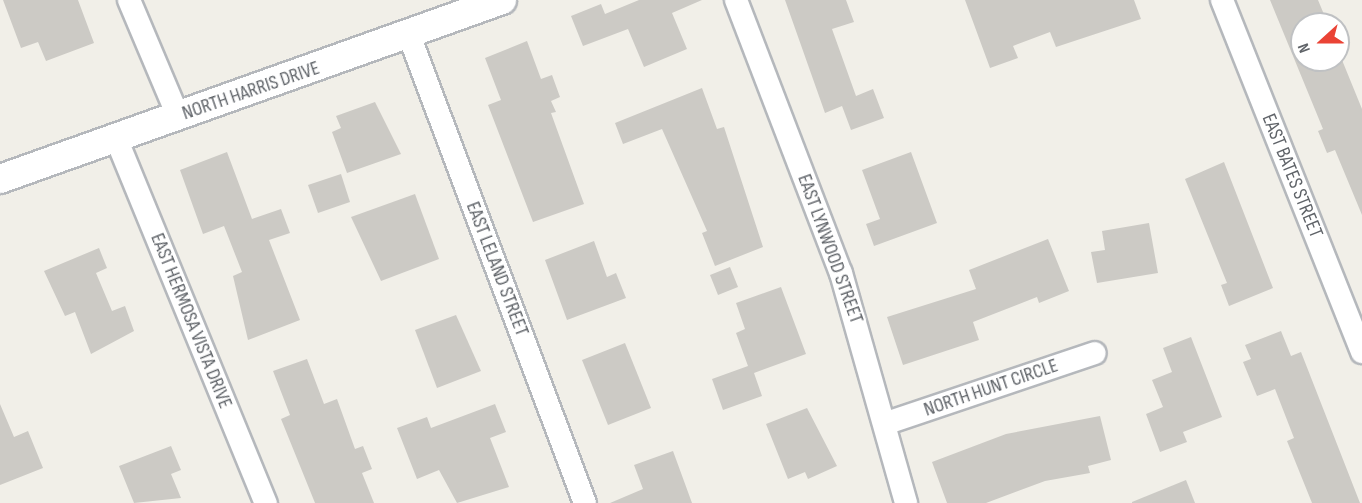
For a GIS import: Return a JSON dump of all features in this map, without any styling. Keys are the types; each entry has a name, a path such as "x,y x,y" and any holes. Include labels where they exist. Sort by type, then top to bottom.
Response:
{"street":[{"path":"129,0 178,116"},
{"name":"NORTH HARRIS DRIVE","path":"0,179 502,0"},
{"name":"EAST LYNWOOD STREET","path":"736,0 841,273 887,423 906,503"},
{"name":"EAST BATES STREET","path":"1221,0 1362,352"},
{"name":"EAST LELAND STREET","path":"409,35 585,503"},
{"name":"EAST HERMOSA VISTA DRIVE","path":"116,138 266,503"},
{"name":"NORTH HUNT CIRCLE","path":"887,423 1095,353"}],"building":[{"path":"3,0 78,0 94,43 46,61 38,42 21,48"},
{"path":"639,0 702,0 672,13 687,49 644,67 628,29 583,46 571,16 601,4 605,14"},
{"path":"785,0 846,0 854,22 832,29 856,96 873,89 884,118 851,130 842,106 825,113"},
{"path":"965,0 1134,0 1141,19 1056,47 1050,32 1013,46 1018,58 990,68"},
{"path":"1270,0 1318,0 1323,12 1290,12 1290,49"},
{"path":"527,41 541,79 552,75 560,97 551,101 556,112 551,113 584,204 533,222 488,105 501,100 485,58"},
{"path":"1300,72 1347,72 1362,109 1362,215 1335,150 1327,153 1318,131 1323,129"},
{"path":"702,88 717,129 724,127 763,247 715,266 702,233 707,231 662,129 623,144 615,123"},
{"path":"375,102 401,154 347,173 332,132 341,128 336,116"},
{"path":"227,152 252,219 281,209 290,233 269,240 300,320 248,340 233,276 242,272 224,226 203,234 180,170"},
{"path":"911,152 937,223 874,246 866,224 880,219 862,170"},
{"path":"1224,162 1273,288 1229,306 1221,285 1227,283 1185,179"},
{"path":"341,174 350,202 318,213 308,185"},
{"path":"415,194 439,259 381,281 351,217"},
{"path":"1149,223 1158,273 1097,283 1091,252 1105,250 1102,231"},
{"path":"1048,239 1069,291 1039,303 1037,297 973,322 979,340 903,365 887,317 976,289 969,270"},
{"path":"594,241 607,277 616,273 626,298 567,320 545,260"},
{"path":"99,248 107,268 96,273 112,311 125,306 134,331 91,354 75,312 65,316 44,271"},
{"path":"730,267 738,287 718,295 710,275"},
{"path":"781,287 806,354 754,373 762,396 723,410 712,379 748,366 736,333 745,329 736,303"},
{"path":"456,315 481,371 437,388 415,330"},
{"path":"1281,331 1291,356 1301,352 1360,503 1312,503 1287,441 1294,438 1275,389 1257,396 1243,362 1251,359 1245,345"},
{"path":"1191,337 1222,417 1183,432 1187,442 1160,452 1146,414 1163,407 1152,380 1172,372 1163,348"},
{"path":"625,343 651,408 608,425 582,360"},
{"path":"307,359 324,404 337,399 355,449 363,446 372,469 362,473 374,503 315,503 281,419 290,415 273,371"},
{"path":"0,404 14,437 28,431 43,468 0,485"},
{"path":"495,404 506,432 490,438 509,487 457,503 439,470 417,479 397,428 427,417 431,428"},
{"path":"807,408 837,466 808,479 805,472 788,479 766,424"},
{"path":"1100,416 1111,460 1088,466 1090,473 1045,481 986,503 947,503 932,462 1006,434"},
{"path":"171,446 181,470 171,474 181,498 134,503 119,466"},
{"path":"673,451 692,503 610,503 643,489 634,465"},
{"path":"1186,480 1195,503 1132,503 1132,502"}]}
